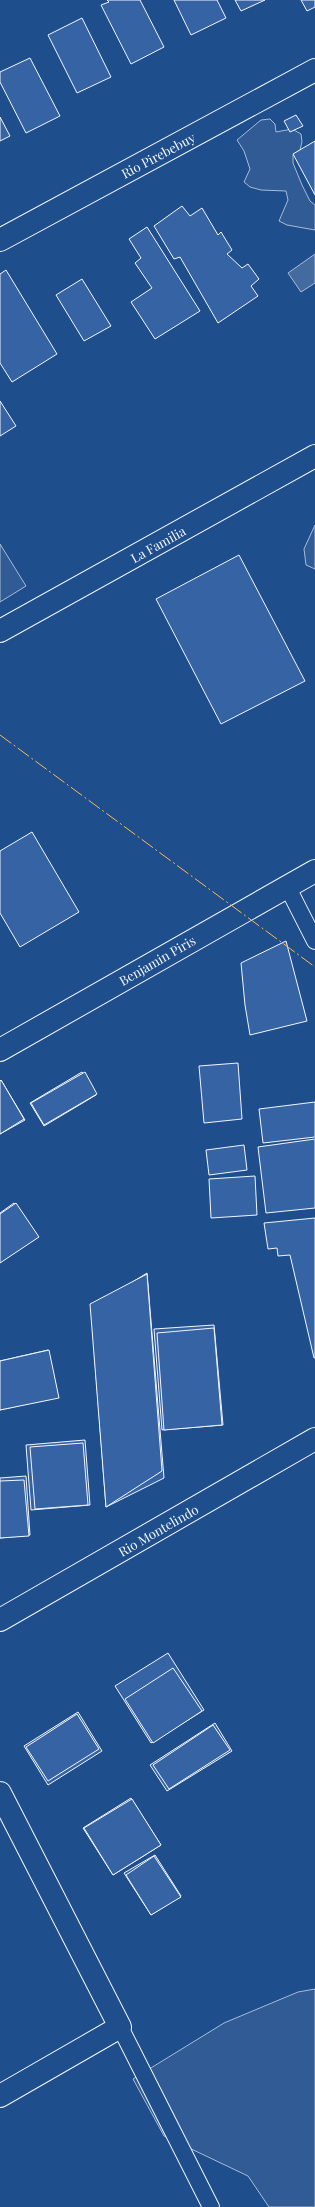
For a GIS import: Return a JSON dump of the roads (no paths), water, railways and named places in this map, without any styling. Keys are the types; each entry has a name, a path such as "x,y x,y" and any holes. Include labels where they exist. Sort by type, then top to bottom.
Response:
{"street":[{"name":"Rio Pirebebuy","path":"0,240 315,70"},
{"name":"La Familia","path":"0,631 315,456"},
{"name":"Benjamin Piris","path":"0,1050 315,870"},
{"name":"Rio Montelindo","path":"0,1620 315,1439"},
{"path":"0,1793 120,2027 0,2096"}],"lane":[{"path":"286,886 315,941"},
{"path":"120,2027 211,2207"}]}
